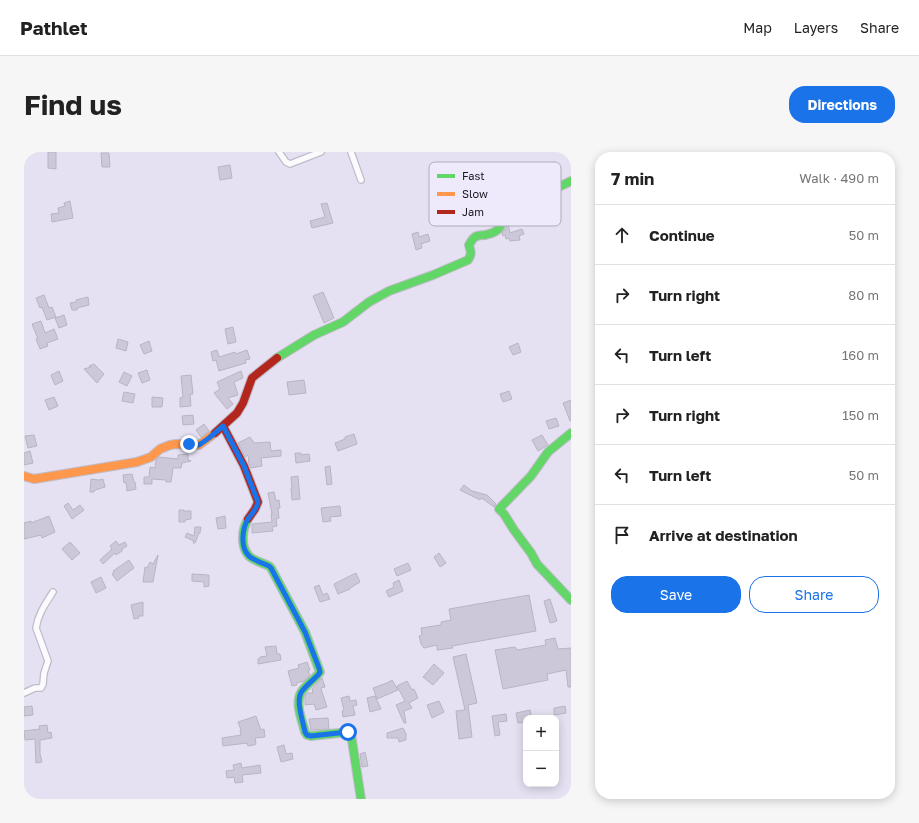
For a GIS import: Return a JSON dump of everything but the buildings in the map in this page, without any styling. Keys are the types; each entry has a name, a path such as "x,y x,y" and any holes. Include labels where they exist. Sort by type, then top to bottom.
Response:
{"street":[{"path":"279,152 286,162 290,164 320,152"},
{"path":"351,152 361,180"},
{"path":"561,186 571,181"},
{"path":"24,476 34,479 137,462 151,457 160,449 170,445 199,445 237,413 243,403 252,378 272,360 314,335 343,322 369,302 389,291 468,260 471,256 469,245 471,240 477,236 485,235 501,228 502,226"},
{"path":"223,426 244,466 258,502 257,508 247,520 245,526 243,536 244,548 249,556 271,568 305,632 319,668 320,672 318,675 301,692 299,705 305,732 307,735 311,736 348,732 351,734 361,799"},
{"path":"571,433 548,452 531,476 499,509 531,553 537,564 558,588 571,600"},
{"path":"24,693 35,688 41,688 48,661 36,628 43,608 53,592"}],"traffic: fast":[{"path":"561,186 571,181"},
{"path":"277,358 314,335 343,322 369,302 389,291 468,260 471,253 469,245 473,239 477,236 495,232 500,226"},
{"path":"571,433 548,452 531,476 499,509 531,553 537,564 571,600"},
{"path":"248,519 243,533 244,548 253,559 271,568 305,632 320,672 304,688 300,695 299,711 305,732 307,735 311,736 348,732 351,734 361,799"}],"traffic: slow":[{"path":"24,476 34,479 137,462 151,457 160,449 170,445 199,445 215,433"}],"traffic: jam":[{"path":"215,433 237,413 243,403 252,378 277,358"},
{"path":"223,426 244,466 258,502 248,519"}],"route":[{"path":"189,444 199,445 223,426 244,466 258,502 257,508 247,520 245,526 243,536 244,548 249,556 271,568 305,632 319,668 320,672 318,675 301,692 299,705 305,732 307,735 311,736 348,732"}]}
